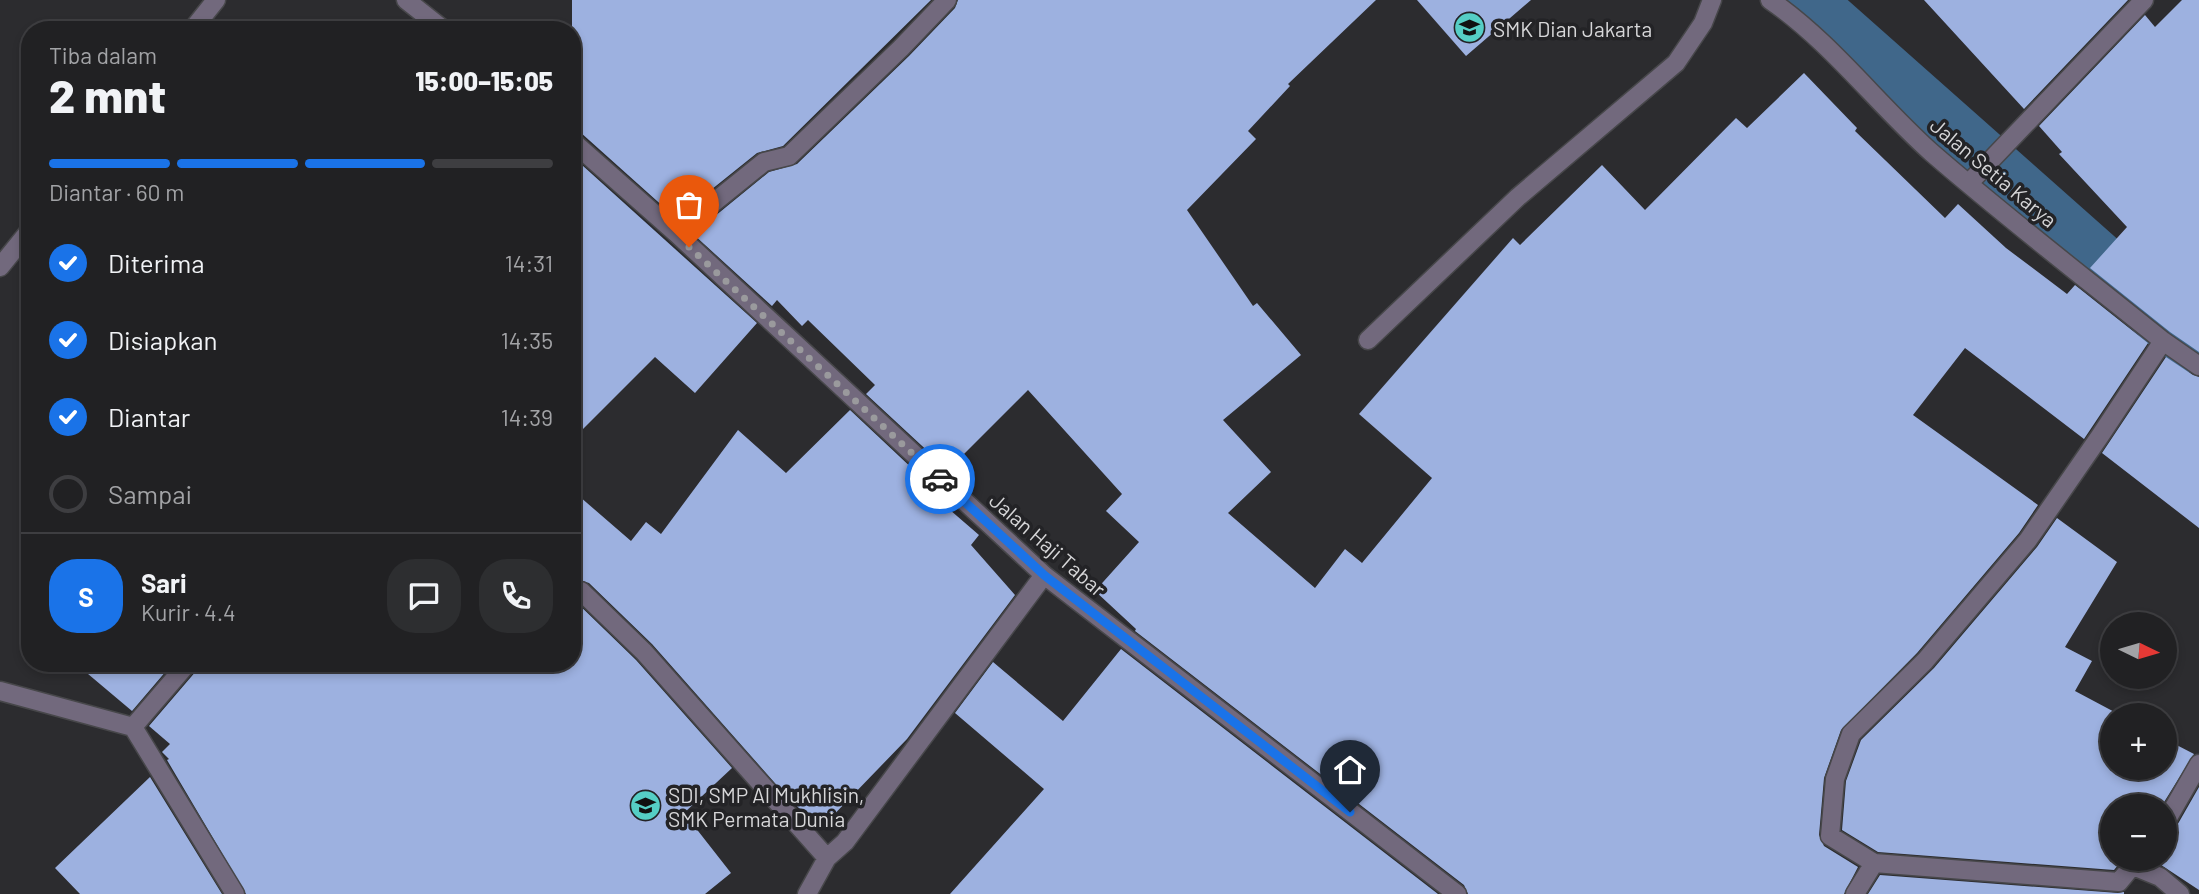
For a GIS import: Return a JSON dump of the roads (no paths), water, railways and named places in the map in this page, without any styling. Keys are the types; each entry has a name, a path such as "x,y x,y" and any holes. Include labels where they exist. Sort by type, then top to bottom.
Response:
{"street":[{"path":"199,21 216,0"},
{"path":"406,0 433,21"},
{"path":"676,233 764,162 789,156 947,0"},
{"path":"1368,340 1518,197 1676,63 1703,23 1712,0"},
{"name":"Jalan Setia Karya","path":"1770,0 1825,47 1931,151 2163,341 2199,366"},
{"path":"1969,183 2144,0"},
{"name":"Jalan Haji Tabar","path":"581,149 676,233 1044,575 1457,894"},
{"path":"0,267 21,241"},
{"path":"2128,871 2119,882 1874,863 1830,836 1835,779 1851,734 1925,661 2028,540 2163,341"},
{"path":"807,894 827,858 845,842 1044,575"},
{"path":"581,591 644,652 827,858"},
{"path":"133,727 180,672"},
{"path":"0,691 133,727 235,894"},
{"path":"2177,801 2199,764"},
{"path":"1855,894 1874,863"},
{"path":"2149,871 2180,894"}],"waterway":[{"path":"1804,0 2173,327 2199,345"}],"place":[{"name":"SMK Dian Jakarta","path":"1470,28"},
{"name":"SDI, SMP Al Mukhlisin, SMK Permata Dunia","path":"645,806"}]}
